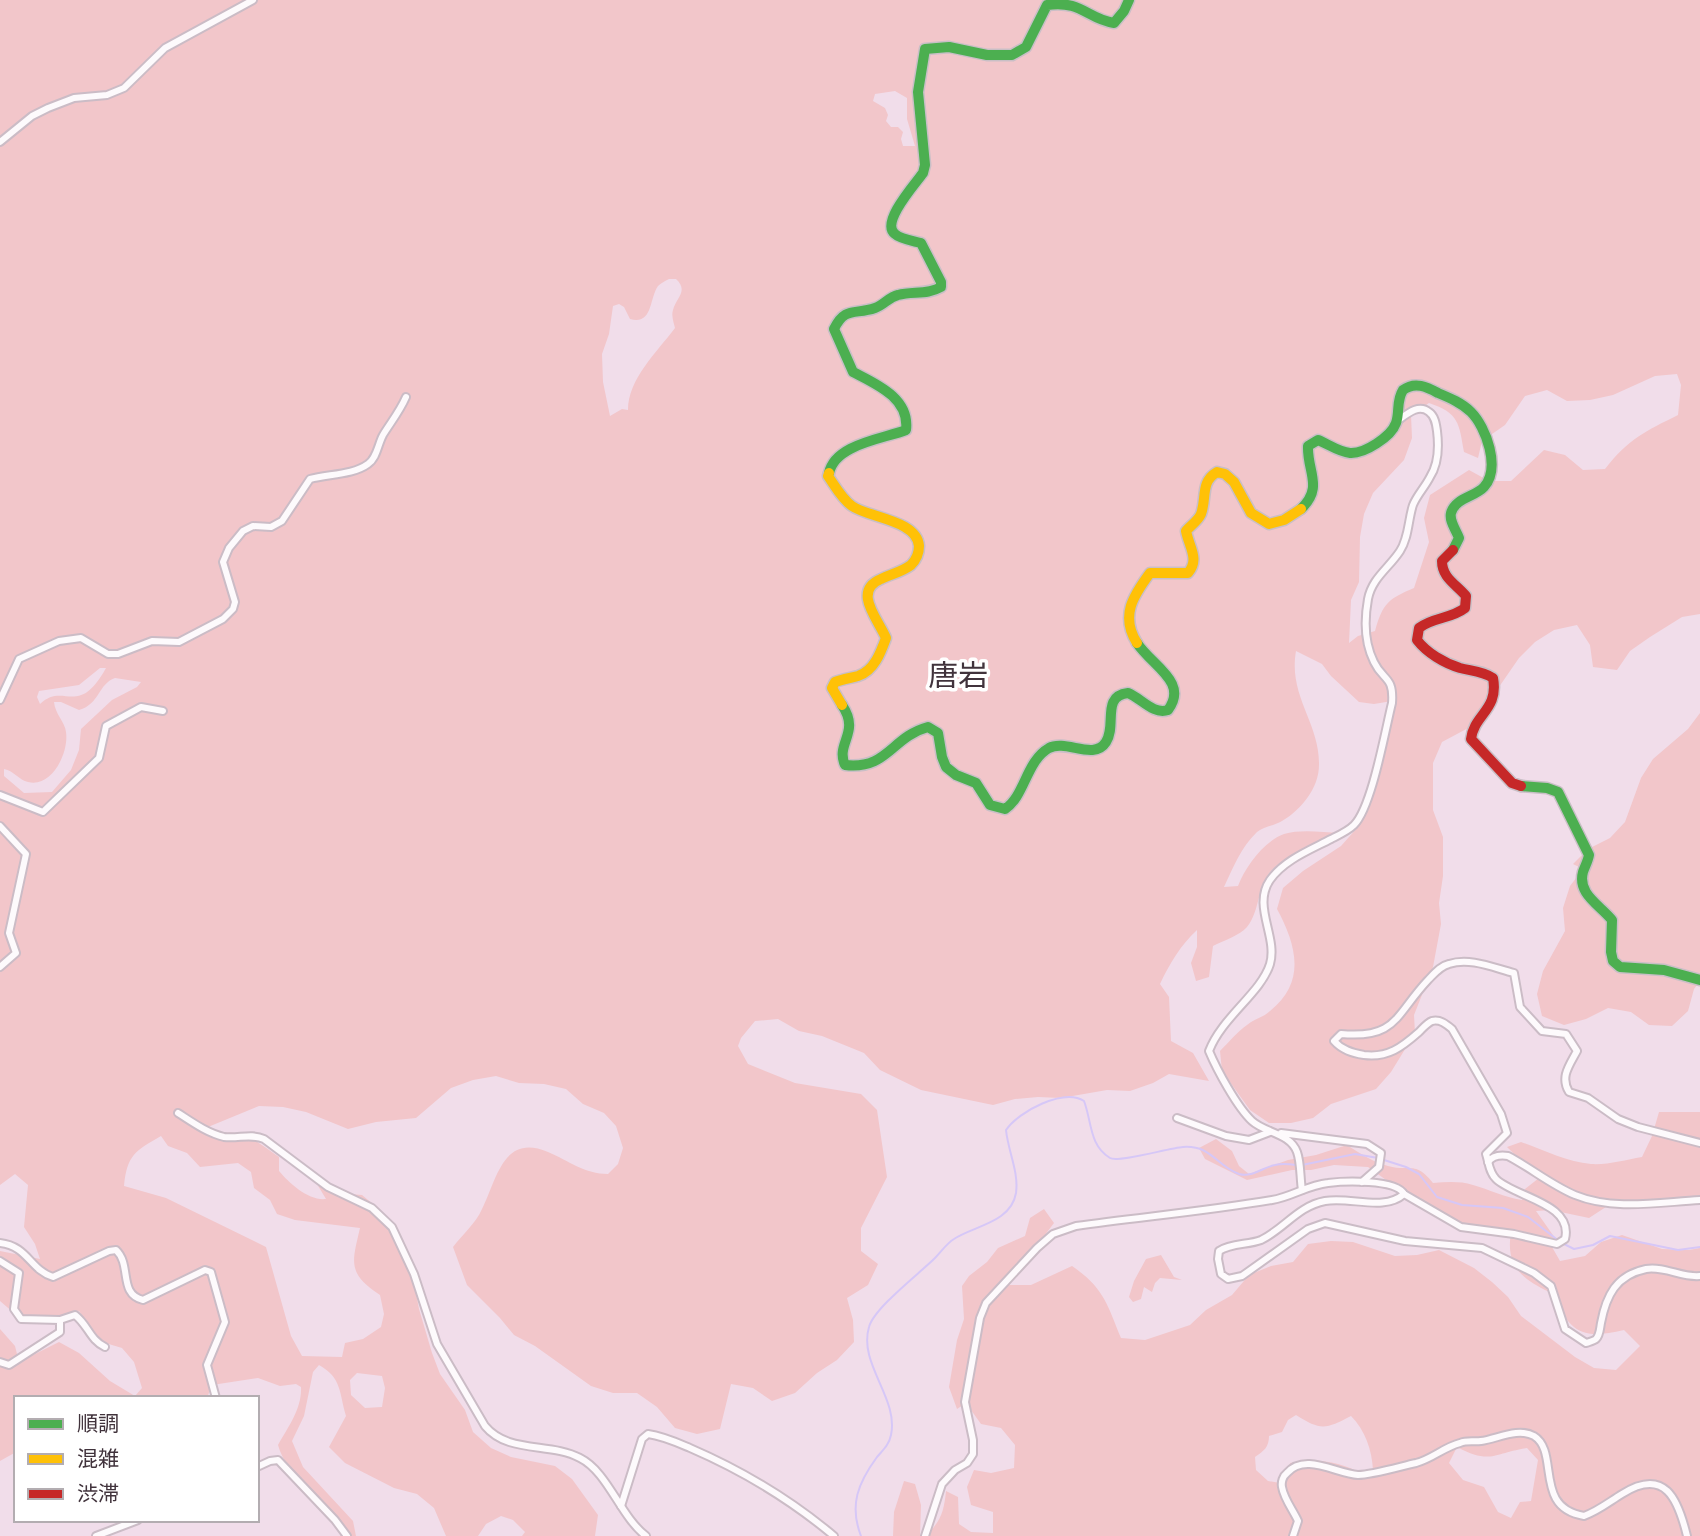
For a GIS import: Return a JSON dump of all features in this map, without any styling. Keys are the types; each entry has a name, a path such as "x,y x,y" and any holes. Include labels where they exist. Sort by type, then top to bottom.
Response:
{"main road":[{"path":"1129,0 1114,23 1071,3 1047,5 1024,50 1008,57 936,45 925,49 917,117 925,165 923,173 890,222 895,235 921,243 926,249 941,287 928,294 901,294 891,297 874,309 855,310 844,314 837,320 834,328 853,372 879,384 901,407 908,425 906,430 900,433 876,438 848,452 831,466 828,476 849,503 914,533 919,540 916,559 909,567 872,584 867,589 872,610 886,638 869,670 862,675 839,679 832,688 834,695 847,711 850,722 850,731 840,755 842,761 845,765 865,768 873,765 914,732 928,727 938,733 944,765 955,774 978,785 988,803 1004,809 1012,805 1022,783 1048,747 1059,744 1092,750 1105,744 1110,734 1111,705 1114,698 1123,693 1132,693 1156,712 1170,709 1176,697 1176,690 1136,644 1129,615 1130,602 1150,573 1188,573 1194,568 1195,555 1186,538 1186,531 1199,518 1204,490 1211,475 1217,472 1231,477 1237,484 1249,512 1269,524 1288,520 1311,497 1314,486 1308,446 1318,440 1354,453 1391,430 1396,422 1401,392 1407,386 1416,384 1471,411 1489,446 1490,456 1486,485 1458,503 1452,511 1451,518 1459,538 1453,551 1442,561 1444,573 1465,596 1467,603 1459,612 1426,622 1419,628 1416,635 1421,648 1457,667 1487,673 1493,678 1495,699 1472,731 1471,739 1512,783 1558,792 1589,855 1583,874 1586,894 1590,901 1612,920 1613,961 1620,967 1664,970 1700,980"}],"street":[{"path":"0,142 32,116 48,107 74,98 107,95 124,88 165,48 253,0"},
{"path":"0,700 19,659 59,641 81,638 104,653 118,654 152,641 179,642 223,619 233,609 234,602 223,562 239,533 253,526 271,527 282,521 310,480 353,471 367,465 373,460 383,435 398,415 406,397"},
{"path":"1301,1187 1297,1152 1286,1139 1252,1122 1218,1072 1209,1051 1215,1037 1270,964 1272,951 1264,898 1269,881 1282,867 1300,855 1354,826 1369,797 1393,691 1388,678 1375,664 1366,640 1368,597 1373,584 1399,553 1405,541 1413,505 1431,476 1439,448 1432,413 1424,409 1413,410 1396,422"},
{"path":"0,795 43,812 99,758 106,726 141,707 163,711"},
{"path":"0,826 26,854 9,933 16,953 0,967"},
{"path":"926,1536 942,1485 955,1470 967,1463 973,1454 973,1440 965,1402 980,1318 986,1303 1037,1248 1054,1234 1076,1226 1273,1200 1301,1187 1324,1183 1362,1182 1395,1186 1461,1227 1514,1234 1557,1244 1565,1239 1567,1233 1562,1219 1555,1211 1500,1182 1489,1168 1486,1154 1507,1133 1501,1114 1452,1029 1443,1022 1434,1020 1397,1050 1383,1056 1353,1053 1339,1047 1334,1041 1341,1034 1366,1036 1393,1023 1437,970 1448,964 1471,962 1514,973 1520,1007 1542,1031 1566,1034 1577,1051 1564,1076 1564,1084 1569,1092 1588,1098 1618,1119 1638,1127 1700,1143"},
{"path":"178,1113 211,1133 226,1137 256,1136 264,1139 328,1187 372,1209 382,1217 393,1227 405,1253 437,1344 485,1426 494,1436 509,1443 566,1451 583,1459 600,1475 630,1521 646,1536"},
{"path":"1177,1118 1226,1136 1249,1140 1270,1132 1367,1144 1381,1153 1379,1167 1362,1182"},
{"path":"1488,1162 1501,1155 1508,1157 1574,1195 1604,1202 1640,1204 1700,1200"},
{"path":"1404,1194 1390,1202 1341,1199 1307,1206 1260,1240 1219,1251 1221,1274 1228,1279 1242,1276 1308,1229 1325,1223 1413,1242 1482,1248 1534,1273 1551,1286 1565,1329 1586,1343 1595,1340 1599,1334 1608,1295 1626,1277 1646,1269 1659,1269 1689,1277 1700,1276"},
{"path":"0,1243 11,1244 23,1251 43,1274 53,1277 116,1250 125,1265 127,1288 135,1298 143,1300 205,1270 211,1272 225,1322 207,1366 215,1396"},
{"path":"0,1261 19,1273 14,1309 21,1319 60,1320 75,1315 95,1343 105,1347"},
{"path":"0,1362 9,1365 60,1332 60,1320"},
{"path":"1293,1536 1298,1521 1282,1488 1282,1480 1288,1471 1303,1465 1317,1465 1362,1475 1419,1462 1463,1441 1482,1441 1520,1433 1534,1436 1541,1444 1555,1498 1567,1511 1584,1516 1641,1485 1667,1487 1674,1497 1686,1536"},
{"path":"623,1511 621,1501 642,1439 648,1434 658,1435 746,1475 809,1516 834,1536"},
{"path":"259,1466 278,1460 347,1536"},
{"path":"96,1536 133,1522"}],"shaded area":[{"path":"0,0 1700,0 1700,614 1682,617 1650,637 1630,651 1617,670 1593,667 1590,645 1577,625 1554,630 1535,642 1519,658 1472,726 1442,742 1433,763 1433,810 1443,837 1443,876 1439,903 1441,924 1433,967 1414,1015 1415,1033 1391,1072 1376,1089 1331,1104 1313,1118 1291,1123 1269,1123 1250,1110 1222,1071 1220,1051 1243,1028 1270,1011 1282,1000 1289,988 1293,975 1293,949 1277,909 1283,888 1341,846 1369,809 1373,768 1392,701 1374,704 1359,702 1322,664 1296,651 1296,682 1318,750 1316,782 1308,798 1296,811 1279,823 1260,830 1251,838 1224,887 1238,886 1256,856 1277,837 1311,831 1339,833 1294,855 1271,871 1263,884 1247,927 1213,946 1209,977 1196,981 1191,963 1197,947 1197,930 1180,949 1160,984 1169,997 1171,1041 1193,1053 1209,1081 1169,1074 1130,1091 1107,1090 1061,1098 1015,1099 993,1105 921,1090 880,1070 864,1053 822,1036 799,1031 778,1019 755,1021 741,1038 738,1046 748,1064 795,1083 861,1094 877,1110 887,1177 861,1228 861,1251 878,1264 868,1285 847,1298 853,1320 854,1342 837,1360 817,1373 795,1393 772,1401 753,1388 731,1384 720,1429 697,1434 675,1428 657,1407 637,1393 613,1393 591,1386 535,1346 514,1335 467,1285 453,1247 473,1224 498,1173 511,1154 521,1149 533,1148 584,1169 608,1174 618,1164 623,1148 616,1126 604,1113 583,1104 566,1089 544,1084 519,1083 496,1076 451,1088 416,1118 376,1122 348,1129 306,1112 259,1106 208,1127 217,1135 242,1135 265,1147 279,1157 279,1171 294,1186 313,1197 326,1199 314,1179 335,1193 362,1195 380,1210 393,1229 411,1266 419,1309 440,1374 465,1410 473,1432 491,1448 511,1457 555,1466 572,1479 598,1515 595,1536 522,1536 525,1532 513,1520 501,1516 486,1524 478,1536 446,1536 434,1508 417,1494 394,1488 345,1463 329,1447 346,1416 336,1381 319,1365 313,1372 304,1416 292,1441 303,1467 353,1521 356,1536 341,1536 329,1512 291,1470 278,1445 294,1418 301,1387 296,1384 280,1386 258,1378 212,1385 208,1396 135,1396 142,1388 134,1362 122,1348 102,1342 79,1311 50,1319 21,1319 0,1301 0,1251 40,1259 35,1244 24,1227 28,1185 15,1174 0,1185","holes":["895,91 907,98 907,119 915,146 903,146 903,132 898,127 891,127 886,121 888,115 885,108 873,101 875,94","669,279 676,279 682,291 672,312 675,328 638,377 629,399 628,410 622,409 610,416 603,382 602,354 609,334 613,306 619,304 624,307 630,319 643,318 647,315 658,286","1677,374 1681,385 1678,415 1638,437 1605,469 1583,470 1565,455 1544,450 1511,481 1489,481 1469,470 1430,495 1424,518 1429,542 1414,588 1388,603 1375,631 1358,636 1349,643 1351,600 1359,582 1360,537 1364,514 1373,493 1404,460 1412,438 1411,415 1429,403 1446,411 1459,426 1464,452 1478,458 1482,441 1505,425 1525,396 1547,390 1567,401 1590,400 1613,395 1655,376","100,668 106,668 96,683 79,696 56,696 40,704 37,697 39,691 79,685","115,678 141,682 137,687 112,700 81,729 79,750 71,770 52,792 24,793 4,776 4,769 25,781 37,782 52,774 62,758 66,740 65,728 54,702 61,702 79,710 91,703 109,681","161,1136 168,1146 187,1153 200,1167 238,1163 251,1172 254,1188 270,1200 277,1214 295,1220 360,1228 355,1266 362,1280 380,1295 384,1314 381,1327 363,1339 345,1343 342,1357 302,1356 291,1336 266,1247 166,1198 124,1186 127,1167 134,1155","357,1373 382,1376 385,1388 382,1407 365,1408 351,1395 350,1380"]},
{"path":"1700,713 1700,981 1694,989 1688,1011 1672,1026 1649,1025 1631,1012 1608,1008 1586,1019 1564,1025 1542,1016 1537,994 1543,971 1565,931 1563,908 1570,886 1583,869 1573,864 1588,849 1610,838 1625,822 1641,778 1653,759 1688,729"},
{"path":"1659,1112 1700,1112 1700,1202 1609,1205 1589,1218 1551,1210 1536,1211 1555,1238 1552,1247 1560,1261 1585,1256 1601,1242 1622,1235 1662,1249 1700,1248 1700,1536 925,1536 941,1516 946,1491 958,1497 959,1524 971,1532 993,1533 993,1512 971,1505 967,1487 974,1470 991,1473 1014,1468 1015,1445 1001,1428 981,1424 966,1403 957,1409 949,1387 957,1340 964,1319 962,1286 998,1248 1025,1236 1030,1218 1044,1209 1054,1223 1029,1256 998,1283 991,1295 1009,1285 1031,1285 1072,1266 1098,1289 1121,1338 1145,1340 1190,1325 1206,1310 1232,1295 1249,1275 1271,1266 1293,1262 1308,1244 1353,1242 1395,1256 1439,1250 1474,1268 1492,1282 1508,1297 1521,1316 1575,1357 1594,1368 1616,1370 1640,1346 1624,1330 1598,1334 1579,1330 1572,1325 1553,1294 1525,1278 1514,1264 1510,1245 1511,1233 1450,1224 1440,1210 1393,1185 1368,1167 1334,1165 1311,1170 1292,1170 1247,1180 1205,1159 1199,1148 1216,1139 1232,1151 1239,1166 1249,1174 1288,1160 1347,1145 1382,1164 1421,1171 1433,1183 1468,1184 1522,1200 1525,1189 1539,1178 1507,1147 1521,1142 1573,1161 1604,1164 1642,1157","holes":["1296,1415 1318,1426 1329,1426 1351,1416 1367,1441 1373,1470 1363,1474 1346,1466 1309,1460 1290,1463 1288,1473 1280,1483 1268,1481 1256,1470 1255,1457 1265,1448 1269,1436 1282,1432 1288,1420","1457,1447 1485,1457 1527,1448 1538,1460 1531,1501 1520,1502 1511,1518 1498,1512 1484,1487 1463,1480 1449,1463"]},
{"path":"1161,1255 1174,1277 1182,1280 1160,1278 1152,1292 1144,1287 1141,1299 1133,1302 1129,1297 1146,1259"},
{"path":"0,1329 15,1346 19,1362 59,1342 79,1353 110,1381 135,1396 14,1396 14,1453 0,1461"},
{"path":"904,1481 915,1484 921,1505 920,1536 893,1536 894,1512"}],"waterway":[{"path":"861,1536 857,1525 857,1495 865,1476 889,1442 892,1421 885,1394 869,1354 869,1327 879,1310 949,1243 999,1217 1013,1203 1016,1177 1006,1130 1012,1123 1042,1103 1065,1097 1075,1098 1084,1101 1098,1147 1110,1158 1123,1159 1193,1147 1244,1175 1278,1164 1296,1165"},
{"path":"1302,1165 1355,1154 1378,1158"},
{"path":"1384,1160 1419,1174 1437,1197 1462,1205 1503,1208 1528,1217 1559,1241"},
{"path":"1564,1244 1574,1249 1593,1245 1610,1236 1678,1250 1700,1247"}],"traffic: fast":[{"path":"829,473 833,463 850,449 906,430 903,409 897,401 881,387 853,372 834,329 838,322 851,312 875,308 895,296 941,287 921,243 900,237 892,229 895,213 923,173 925,165 918,92 925,49 949,47 987,55 1012,55 1026,47 1047,5 1076,7 1114,23 1129,0"},
{"path":"1301,509 1312,494 1313,486 1308,446 1318,440 1350,453 1369,448 1383,439 1396,423 1403,390 1416,385 1425,387 1456,401 1471,412 1482,427 1490,448 1489,479 1484,487 1457,504 1451,513 1459,538 1453,550"},
{"path":"842,705 849,723 843,750 845,765 871,763 905,738 928,727 938,733 946,767 956,775 976,783 990,805 1005,809 1017,796 1035,761 1049,748 1063,746 1094,750 1101,747 1109,735 1112,705 1120,695 1128,693 1152,708 1168,710 1173,700 1171,683 1137,643"},
{"path":"1521,786 1547,788 1558,792 1589,855 1583,872 1583,887 1612,920 1613,961 1620,967 1664,970 1700,980"}],"traffic: slow":[{"path":"1137,643 1129,624 1134,598 1150,573 1188,573 1193,563 1193,553 1186,531 1201,514 1206,485 1212,476 1217,472 1225,474 1234,482 1251,513 1269,524 1284,520 1301,509"},
{"path":"829,473 828,476 848,503 910,530 919,546 911,565 881,579 868,591 870,606 886,638 876,660 864,674 835,682 832,688 842,705"}],"traffic: jam":[{"path":"1453,550 1442,561 1444,572 1466,596 1465,608 1419,628 1417,640 1448,663 1493,678 1493,698 1477,723 1471,739 1512,783 1521,786"}],"district":[{"name":"唐岩","path":"958,676"}]}
